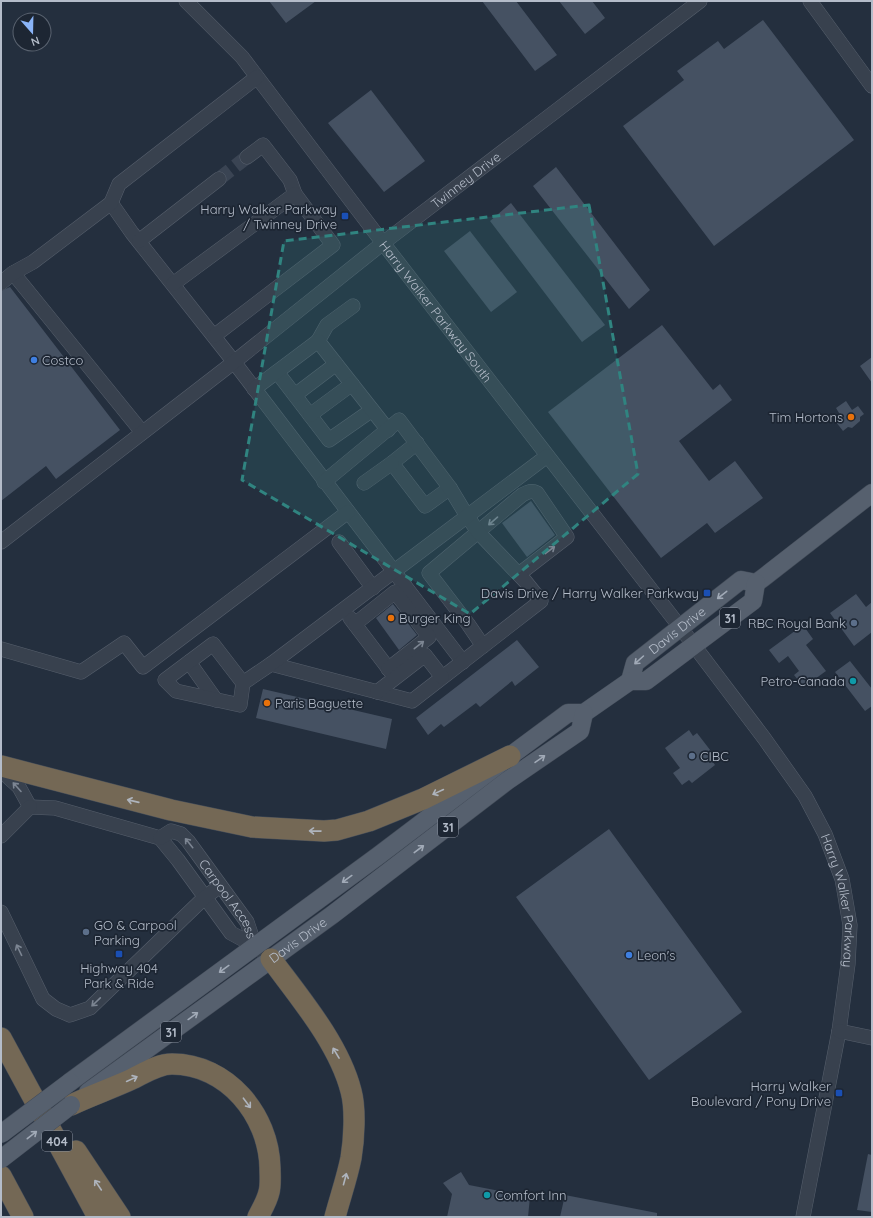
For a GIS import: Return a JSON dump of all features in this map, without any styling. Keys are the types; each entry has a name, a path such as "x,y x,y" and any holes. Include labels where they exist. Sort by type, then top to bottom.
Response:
{"highway":[{"path":"1,768 171,810 252,827 324,831 344,829 369,821 423,799 510,756"},
{"path":"271,959 322,1030 340,1059 351,1092 354,1114 351,1158 335,1217"},
{"name":"404","path":"1,1038 98,1217"},
{"path":"71,1105 153,1069 171,1064 203,1069 217,1075 231,1085 245,1100 255,1114 268,1145 270,1162 269,1191 258,1217"},
{"path":"16,1065 38,1088 97,1184 120,1217"},
{"path":"1,1176 22,1214"},
{"path":"1,1190 22,1214"}],"main road":[{"path":"756,583 872,493"},
{"name":"Davis Drive","path":"1,1134 568,714 584,714 630,681 646,681 753,601 756,583 741,580 680,627 635,663 630,681"},
{"name":"Davis Drive","path":"1,1159 71,1105 332,915 508,781 580,731 584,714"}],"street":[{"name":"Harry Walker Parkway South","path":"186,1 242,57 383,243 680,627"},
{"name":"Twinney Drive","path":"1,542 234,362 383,243 700,1"},
{"path":"810,1 872,86"},
{"path":"1,283 13,273 33,262 110,203 119,184 257,77"},
{"path":"214,336 333,245 295,194 290,180 263,146 247,157"},
{"path":"139,241 219,179"},
{"path":"173,284 295,194"},
{"path":"110,203 234,362 324,482 463,662"},
{"path":"13,273 142,432"},
{"path":"254,389 318,341 327,325 353,306"},
{"path":"318,341 388,430"},
{"path":"295,395 336,364"},
{"path":"277,372 330,440 372,410"},
{"path":"310,415 352,384"},
{"path":"271,664 412,701 541,601 519,574 479,533 450,488 399,420 324,482"},
{"path":"364,484 417,443"},
{"path":"243,683 344,610 547,456"},
{"path":"392,463 425,506 450,488"},
{"path":"483,646 429,573 528,492 533,491 537,493 567,537 519,574"},
{"path":"1,650 81,672 124,643 143,667 348,512"},
{"path":"339,542 373,588"},
{"path":"355,624 396,592 429,637 392,673 377,692"},
{"path":"344,610 392,673"},
{"name":"Harry Walker Parkway","path":"680,627 764,738 805,796 825,834 844,890 850,925 848,964 839,1031 803,1217"},
{"path":"213,644 243,683 240,705 176,691 165,680 189,662 213,644"},
{"path":"392,673 425,655 442,677"},
{"path":"189,662 216,700"},
{"path":"1,768 19,787 30,807"},
{"path":"1,836 30,807 55,808 160,838"},
{"name":"Carpool Access","path":"171,831 181,834 188,841 247,922 255,946 231,933 204,898 178,860 160,838 171,831"},
{"path":"1,912 43,999 56,1009 70,1015 90,1008 204,898 220,886"},
{"path":"255,946 271,959"},
{"path":"839,1031 872,1038"}],"highlighted area":[{"path":"589,205 638,474 470,614 242,480 284,241"}],"building":[{"path":"269,1 316,1 286,23"},
{"path":"482,1 516,1 557,55 535,71"},
{"path":"559,1 592,1 605,18 585,34"},
{"path":"763,20 854,140 714,246 623,126 684,80 677,71 718,41 724,49"},
{"path":"371,90 425,161 384,192 328,123"},
{"path":"556,167 650,290 629,309 533,186"},
{"path":"511,203 605,325 582,342 490,221"},
{"path":"470,231 517,292 491,312 444,251"},
{"name":"Costco","path":"10,287 120,430 56,479 46,466 1,501 1,291"},
{"path":"662,325 713,390 720,384 732,400 679,441 709,481 735,461 763,498 715,533 707,523 661,558 548,412"},
{"path":"872,357 872,383 860,366"},
{"name":"Tim Hortons","path":"846,401 852,410 858,406 864,414 860,417 860,421 852,428 848,427 843,431 836,422 842,418 836,408"},
{"path":"531,501 555,535 527,557 502,523"},
{"name":"RBC Royal Bank","path":"856,594 866,607 872,602 872,632 854,646 830,613"},
{"path":"393,604 417,635 399,650 376,618"},
{"path":"803,625 813,639 806,645 826,671 804,687 794,675 799,671 788,656 779,663 769,650"},
{"path":"517,640 539,667 515,686 512,681 480,707 476,703 444,727 441,724 428,735 416,718"},
{"name":"Petro-Canada","path":"850,661 872,689 872,706 865,711 835,672"},
{"path":"263,689 392,719 386,749 256,718"},
{"name":"CIBC","path":"689,730 693,736 697,733 714,755 710,758 715,765 692,783 689,780 682,785 673,773 680,768 665,748"},
{"name":"Leon's","path":"609,829 742,1012 649,1080 516,897"},
{"path":"868,1154 872,1155 872,1212 857,1210"},
{"name":"Comfort Inn","path":"461,1172 469,1185 530,1197 528,1217 447,1217 452,1194 443,1183"},
{"path":"565,1195 657,1213 657,1217 560,1217"}],"tunnel":[{"path":"219,179 247,157"}],"place":[{"name":"Harry Walker Parkway / Twinney Drive","path":"345,216"},
{"name":"Costco","path":"34,360"},
{"name":"Tim Hortons","path":"851,417"},
{"name":"Davis Drive / Harry Walker Parkway","path":"707,593"},
{"name":"Burger King","path":"391,618"},
{"name":"RBC Royal Bank","path":"854,623"},
{"name":"Petro-Canada","path":"853,681"},
{"name":"Paris Baguette","path":"267,703"},
{"name":"CIBC","path":"692,756"},
{"name":"GO & Carpool Parking","path":"86,932"},
{"name":"Highway 404 Park & Ride","path":"119,954"},
{"name":"Leon's","path":"629,955"},
{"name":"Harry Walker Boulevard / Pony Drive","path":"839,1093"},
{"name":"Comfort Inn","path":"487,1195"}]}
